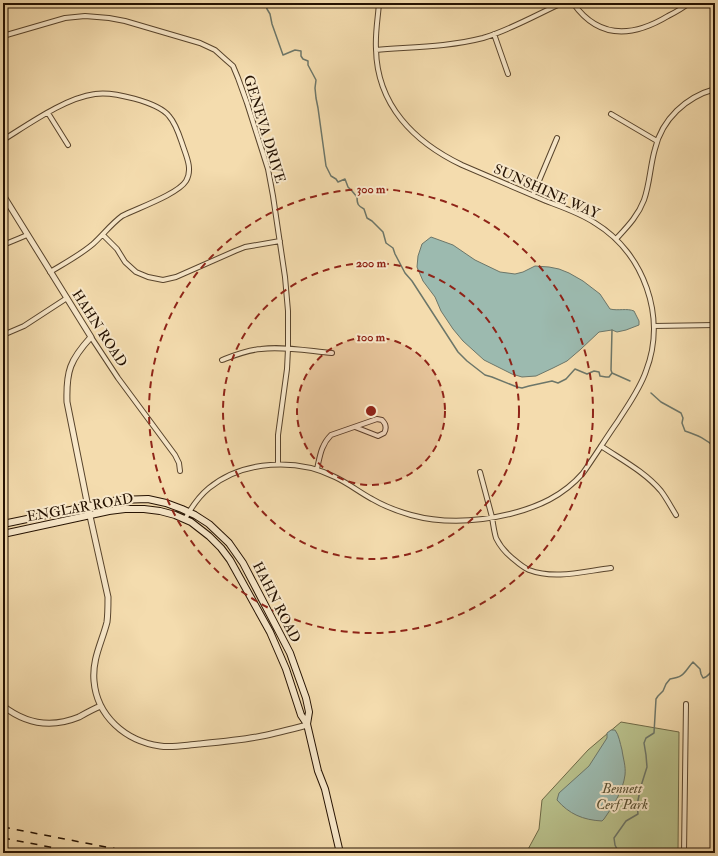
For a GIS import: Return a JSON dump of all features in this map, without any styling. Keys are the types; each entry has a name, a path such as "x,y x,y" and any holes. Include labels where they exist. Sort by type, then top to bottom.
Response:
{"main road":[{"name":"ENGLAR ROAD","path":"3,524 118,500 148,500 166,503 189,512"},
{"name":"ENGLAR ROAD","path":"3,534 125,508 144,508 160,511 185,520"},
{"name":"HAHN ROAD","path":"189,512 209,524 223,537 243,563 290,653 306,698 309,712 307,725"},
{"name":"HAHN ROAD","path":"185,520 209,536 221,548 230,560 270,632 286,669 301,715 307,725 318,771 325,789 340,853"}],"street":[{"name":"SUNSHINE WAY","path":"185,520 203,493 215,484 247,469 278,464 317,469 336,477 379,503 411,515 435,520 474,521 532,508 561,493 583,474 636,393 650,362 654,326 650,298 642,275 630,256 616,240 606,231 585,217 446,158 424,143 399,116 387,96 378,69 376,34 380,3"},
{"path":"376,50 453,44 469,41 512,27 562,3"},
{"path":"573,3 580,12 597,25 621,32 633,31 652,25 690,3"},
{"name":"GENEVA DRIVE","path":"3,36 65,18 85,16 97,17 125,21 208,46 221,54 233,66 263,151 271,182 285,277 288,306 288,349 287,369 278,435 278,464"},
{"path":"494,34 508,74"},
{"path":"616,240 636,217 644,200 657,141 669,119 682,106 699,95 715,89"},
{"path":"3,140 48,112 66,103 89,95 106,93 125,96 152,105 164,111 169,115 179,134 188,160 189,170 188,177 185,182 177,190 122,216 84,251 50,272"},
{"path":"48,112 68,145"},
{"path":"611,114 657,141"},
{"path":"533,195 556,138"},
{"name":"HAHN ROAD","path":"3,195 66,298 118,378 175,455 179,463 180,471"},
{"path":"3,245 27,235"},
{"path":"103,235 136,272 148,277 163,280 176,277 245,247 280,241"},
{"path":"3,335 24,326 66,298"},
{"path":"654,326 715,325"},
{"path":"91,337 81,348 74,360 68,373 66,387 67,402 108,603 107,622 97,651 94,667 94,682 101,706 110,719 124,733 146,744 161,747 184,746 261,736 307,725"},
{"path":"222,360 251,350 262,348 332,353"},
{"path":"317,469 321,450 330,435 377,419 382,420 386,424 384,433 378,436 355,427"},
{"path":"601,446 643,474 662,492 676,515"},
{"path":"480,472 497,539 500,546 506,553 518,563 528,569 552,574 577,573 611,568"},
{"path":"684,853 686,704"},
{"path":"3,706 14,714 28,720 49,723 78,717 101,706"}],"green space":[{"name":"Bennett Cerf Park","path":"621,722 679,732 678,853 526,853 539,829 542,800 588,750"}],"water":[{"path":"431,237 453,245 475,260 500,272 515,274 535,266 559,269 569,273 583,281 600,294 610,309 634,311 639,321 639,325 617,332 612,330 599,332 567,361 536,376 522,377 512,374 484,360 463,341 441,311 435,297 423,281 417,267 418,256 422,244"},
{"path":"611,730 615,730 622,750 625,765 624,781 614,804 602,821 583,818 566,809 557,800 559,793 589,766 607,738 607,733"}],"waterway":[{"path":"265,3 283,55 295,50 301,51 301,56 303,59 308,61 308,65 316,80 316,98 326,166 331,176 338,182 345,179 348,187 357,197 358,204 364,209 367,218 383,232 386,243 393,248 405,273 412,281 458,352 485,375 522,388 552,381 558,383 566,379 575,369 587,374 594,371 599,372 600,376 606,377 609,377 612,373 630,381"},
{"path":"612,330 612,373"},
{"path":"651,393 661,402 681,413 685,431 702,438 715,448"},
{"path":"621,853 615,845 614,838 626,821 638,814 637,805 647,767 644,743 646,738 654,733 656,699 670,679 679,677 693,662 700,669 703,678 715,669"}],"railway":[{"path":"3,827 137,853"},
{"path":"3,838 55,848"}]}
